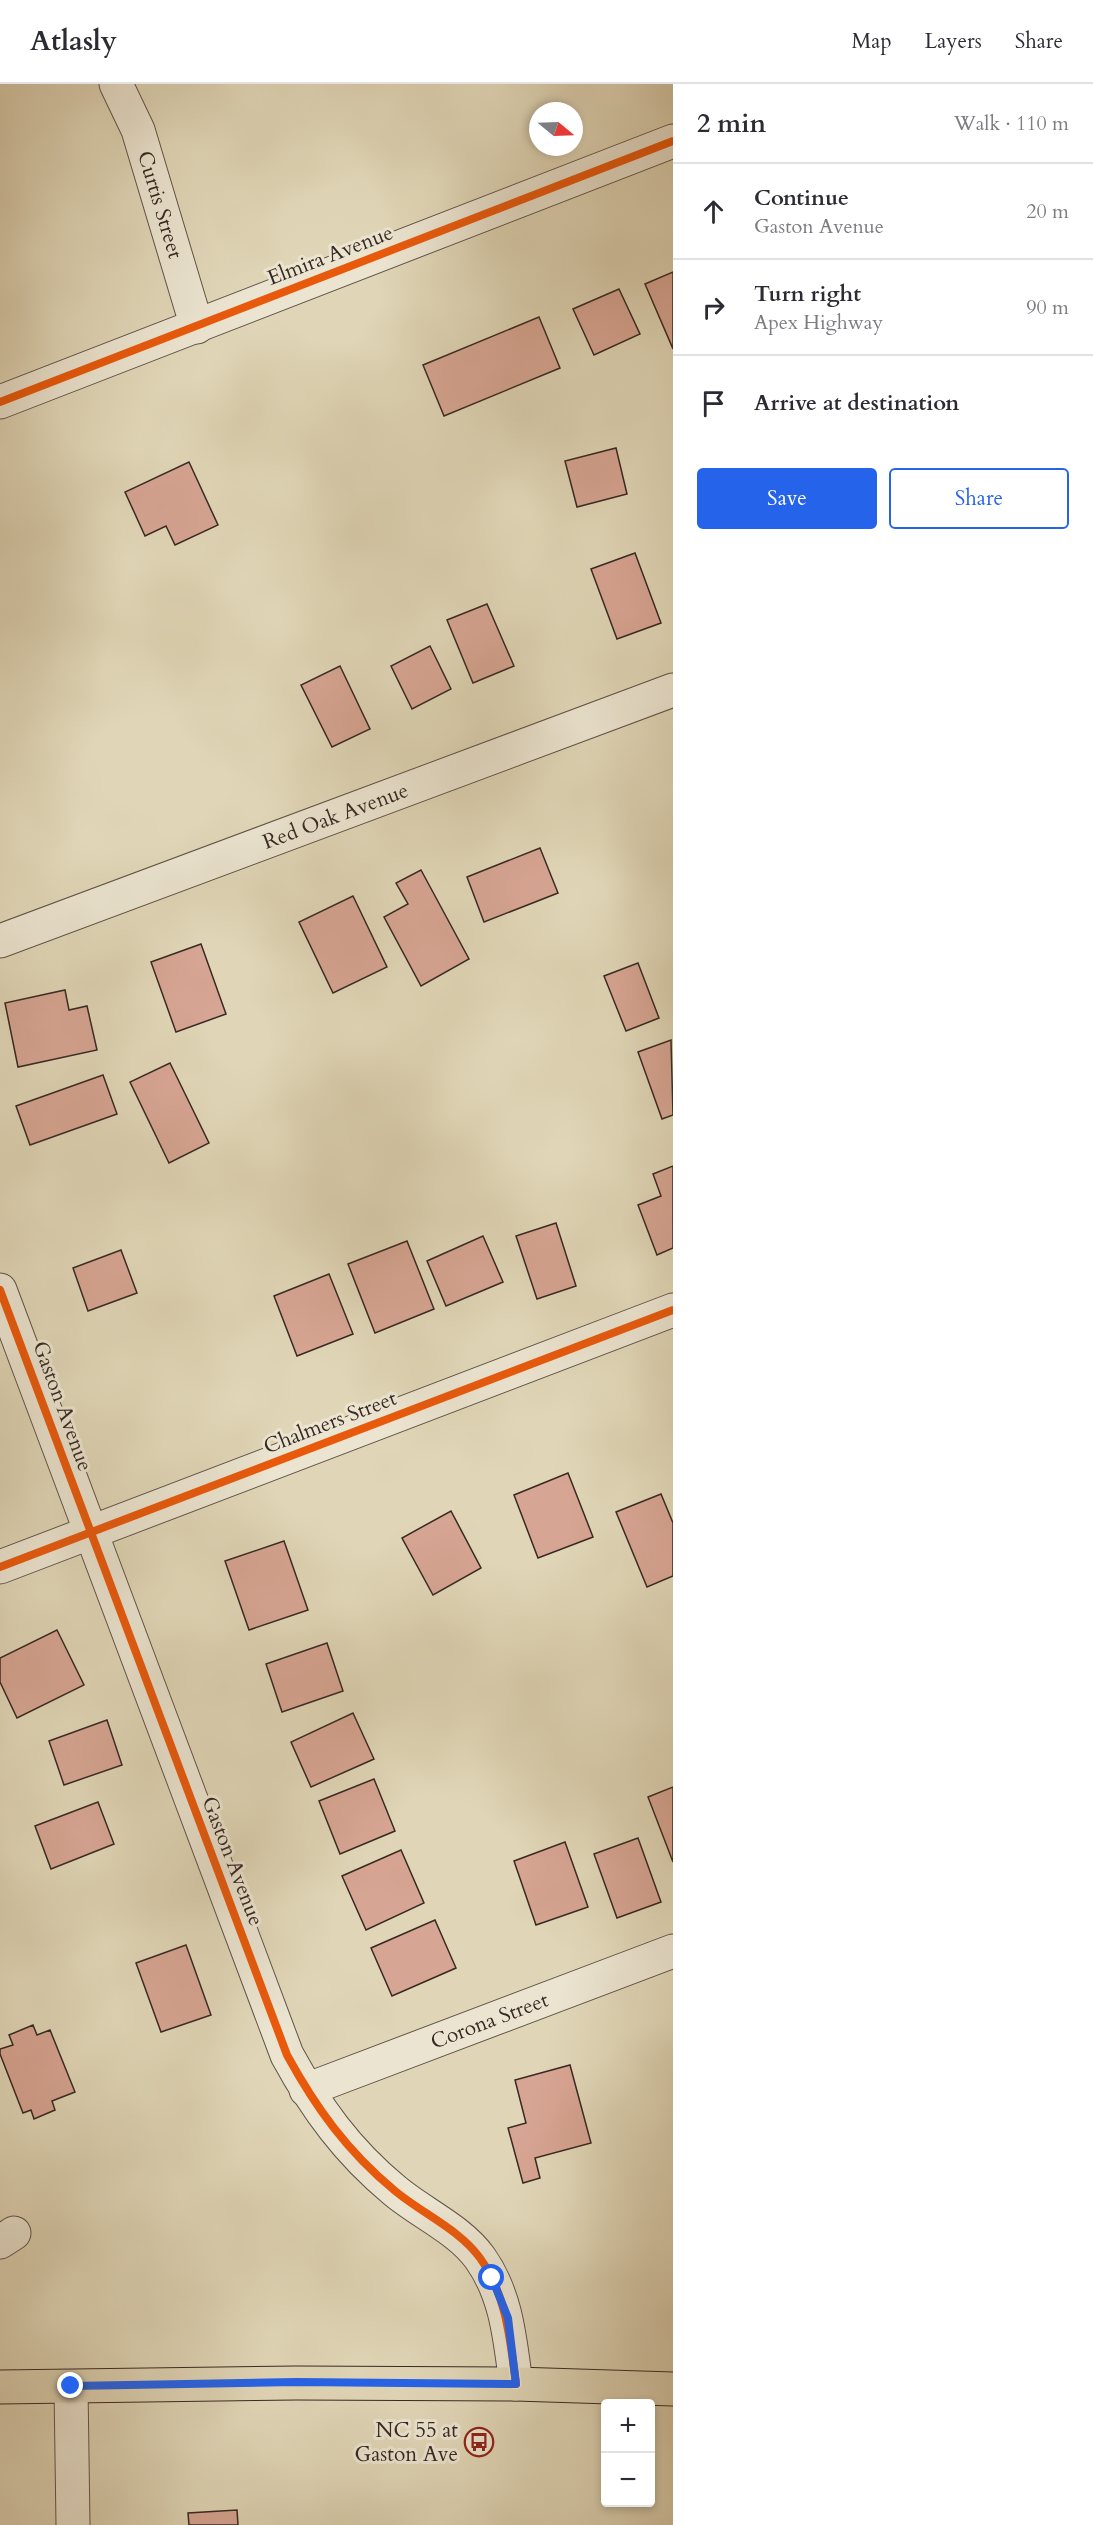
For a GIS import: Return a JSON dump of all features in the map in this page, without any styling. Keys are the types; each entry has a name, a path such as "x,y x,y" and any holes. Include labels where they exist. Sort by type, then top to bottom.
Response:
{"main road":[{"path":"0,2387 296,2382 516,2384 673,2389"}],"street":[{"name":"Curtis Street","path":"116,84 138,130 197,327"},
{"name":"Elmira Avenue","path":"0,402 673,141"},
{"name":"Red Oak Avenue","path":"0,940 673,690"},
{"name":"Gaston Avenue","path":"0,1290 287,2055 320,2112 353,2153 395,2191 452,2232 479,2257 492,2278 508,2318 516,2384"},
{"name":"Chalmers Street","path":"0,1567 673,1310"},
{"name":"Corona Street","path":"306,2090 673,1951"},
{"path":"71,2386 73,2525"}],"building":[{"path":"673,272 673,349 645,284"},
{"path":"619,289 640,334 594,355 573,309"},
{"path":"539,317 560,368 444,416 423,365"},
{"path":"616,448 627,494 577,507 565,461"},
{"path":"189,462 218,525 175,545 166,526 145,536 125,492"},
{"path":"635,553 661,623 617,639 591,569"},
{"path":"487,604 514,666 473,683 447,620"},
{"path":"430,646 451,689 412,709 391,666"},
{"path":"340,666 370,729 332,747 301,685"},
{"path":"540,848 558,893 484,922 467,877"},
{"path":"421,870 469,959 421,986 384,917 408,904 396,883"},
{"path":"353,896 387,967 333,993 299,922"},
{"path":"201,944 226,1014 176,1032 151,962"},
{"path":"638,963 659,1018 626,1031 604,976"},
{"path":"65,990 69,1010 87,1006 97,1050 18,1067 5,1003"},
{"path":"671,1040 673,1115 662,1119 638,1052"},
{"path":"170,1063 209,1143 169,1163 130,1082"},
{"path":"103,1075 117,1114 30,1145 16,1106"},
{"path":"673,1166 673,1248 657,1255 638,1205 661,1196 653,1174"},
{"path":"556,1223 576,1286 537,1299 516,1236"},
{"path":"483,1236 503,1282 446,1306 427,1261"},
{"path":"407,1241 434,1309 375,1333 348,1264"},
{"path":"121,1250 137,1293 88,1311 73,1268"},
{"path":"329,1274 353,1334 297,1356 274,1296"},
{"path":"568,1473 593,1537 538,1558 514,1495"},
{"path":"661,1494 673,1523 673,1576 647,1587 616,1512"},
{"path":"451,1511 481,1568 433,1595 402,1538"},
{"path":"284,1541 308,1610 249,1630 225,1561"},
{"path":"57,1630 84,1685 17,1718 0,1682 0,1658"},
{"path":"327,1643 343,1691 282,1712 266,1664"},
{"path":"353,1713 374,1759 311,1787 291,1742"},
{"path":"107,1720 122,1765 64,1785 49,1741"},
{"path":"374,1779 395,1831 340,1854 319,1801"},
{"path":"673,1787 673,1862 648,1797"},
{"path":"98,1802 114,1844 51,1869 35,1826"},
{"path":"638,1838 661,1902 617,1918 594,1854"},
{"path":"565,1842 588,1907 536,1925 514,1861"},
{"path":"401,1850 424,1903 366,1930 342,1876"},
{"path":"435,1920 456,1968 392,1996 371,1948"},
{"path":"186,1945 211,2015 161,2032 136,1963"},
{"path":"33,2025 37,2035 50,2030 75,2092 52,2101 55,2110 34,2119 31,2110 23,2113 0,2054 0,2049 13,2045 9,2035"},
{"path":"570,2065 591,2143 535,2158 540,2178 523,2183 508,2128 526,2123 515,2080"},
{"path":"237,2510 238,2525 189,2525 188,2513"}],"cycle path":[{"path":"0,402 673,141"},
{"path":"0,1290 287,2055 321,2111 362,2160 405,2198 461,2238 480,2258 502,2303 516,2384"},
{"path":"0,1567 673,1310"}],"place":[{"name":"NC 55 at Gaston Ave","path":"479,2442"}],"route":[{"path":"71,2386 296,2382 516,2384 508,2318 492,2278"}]}
